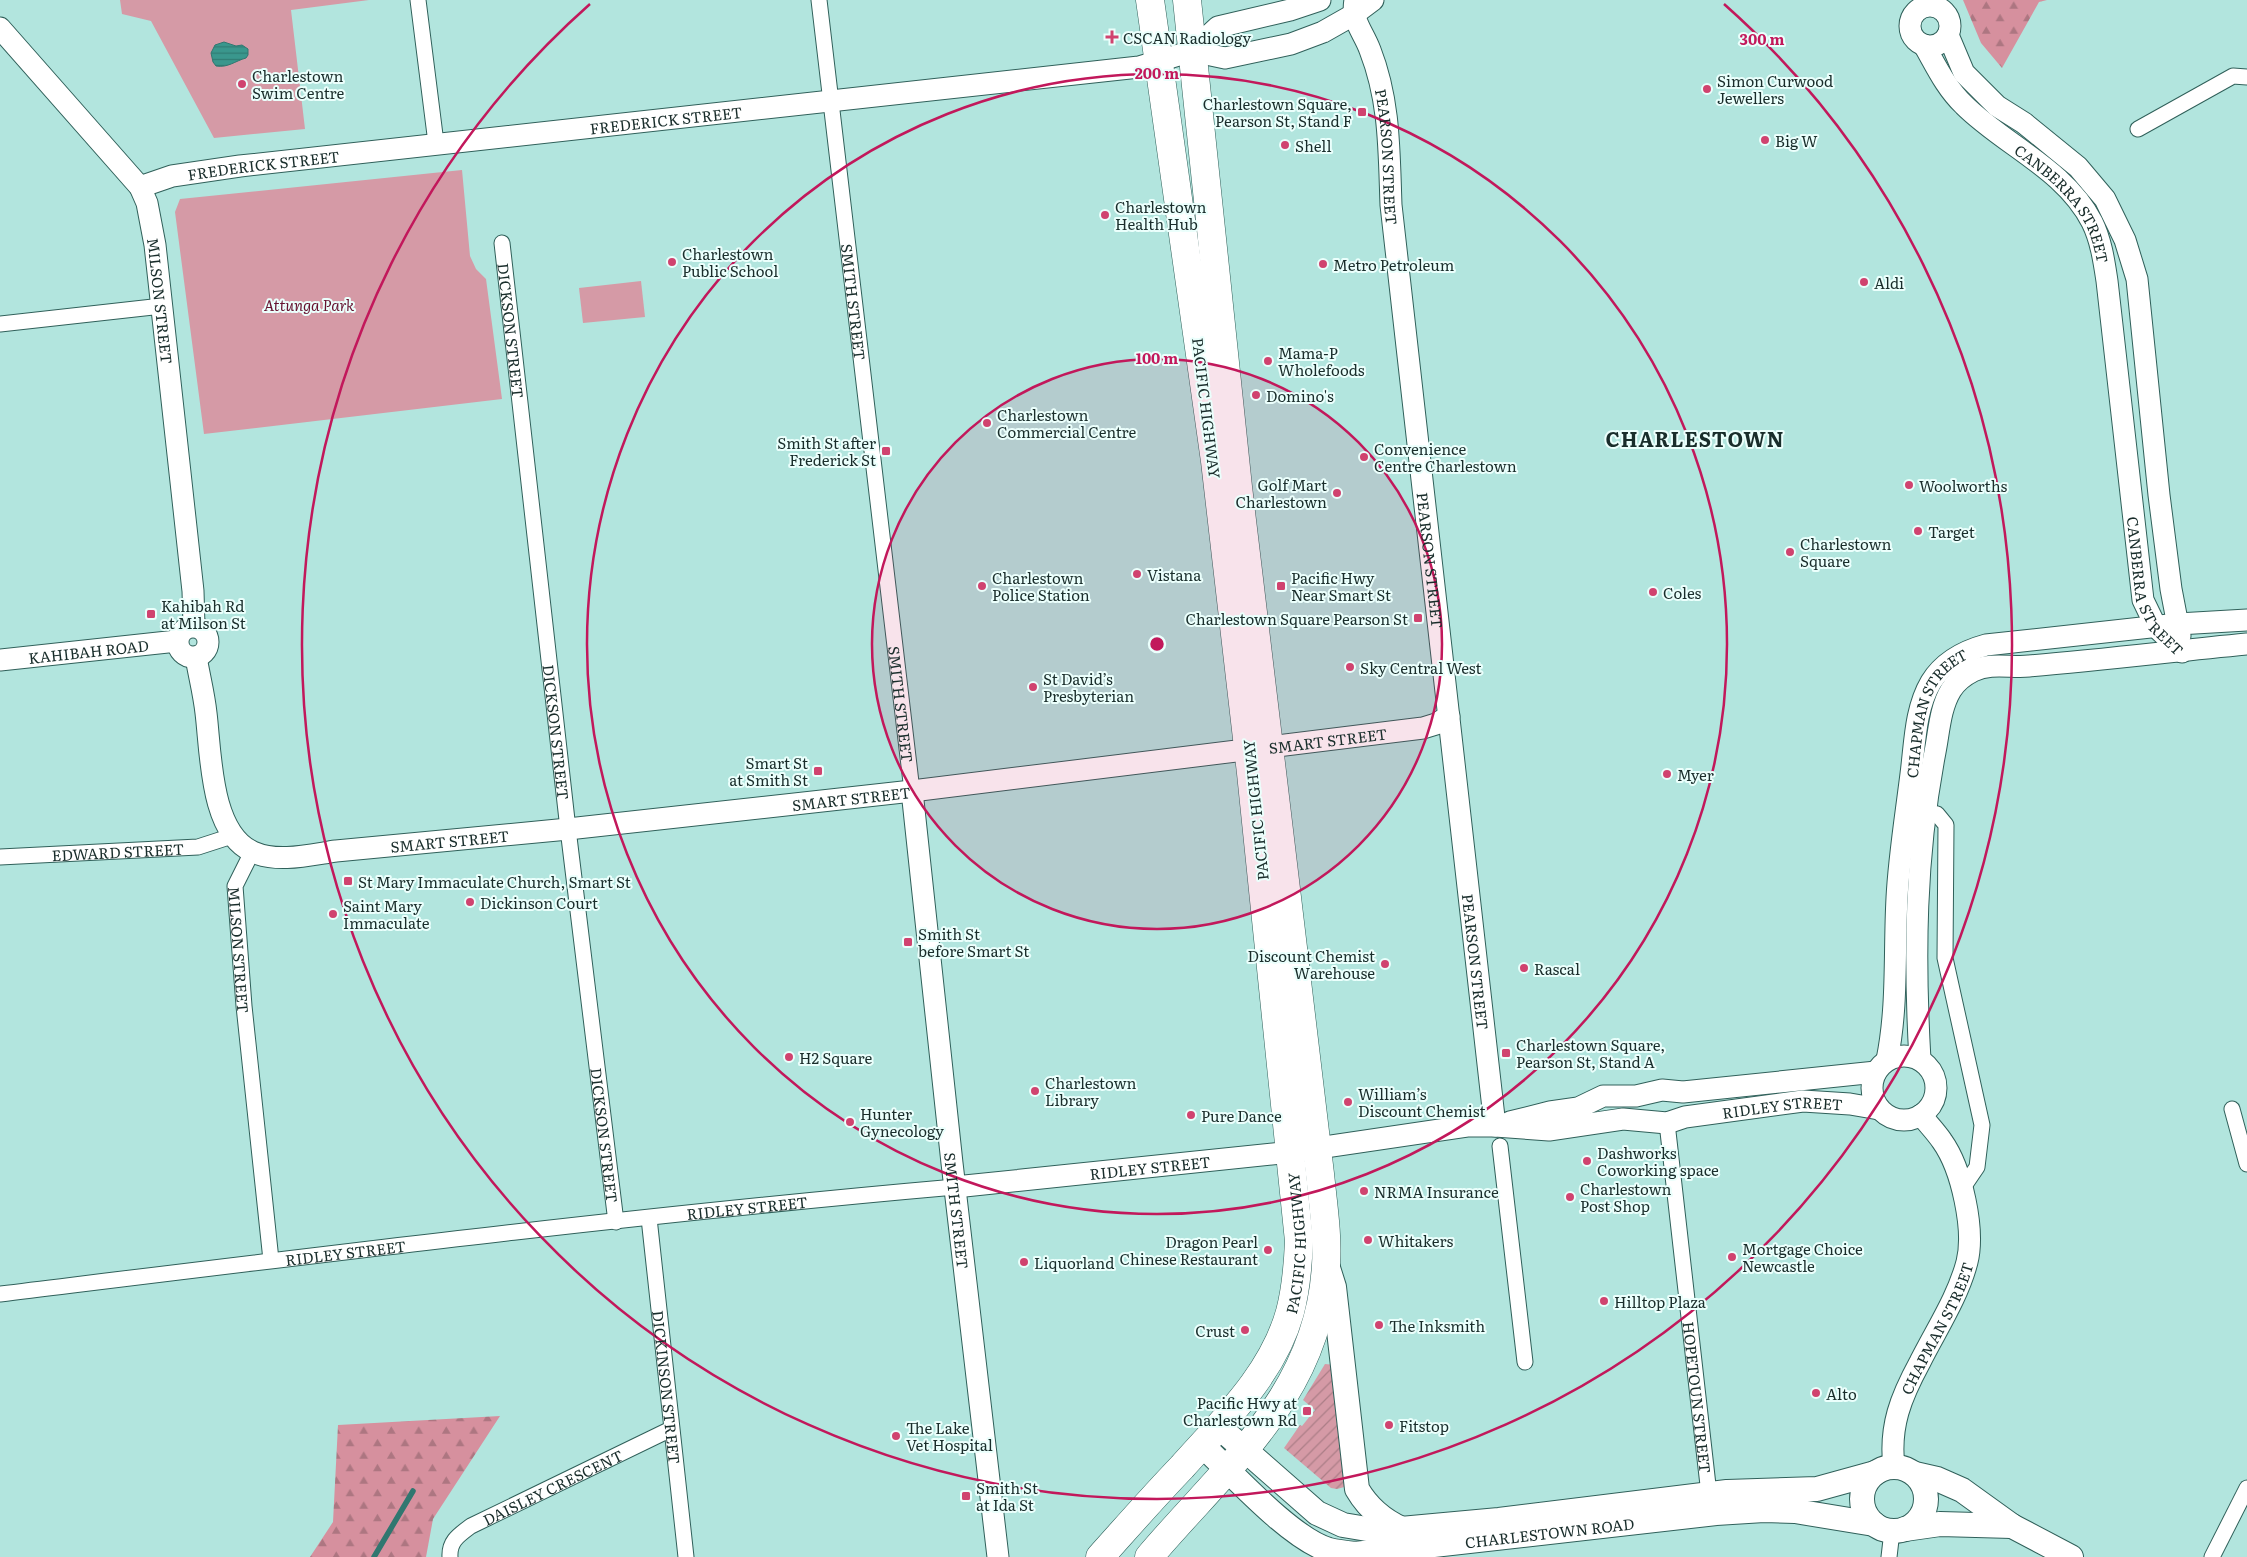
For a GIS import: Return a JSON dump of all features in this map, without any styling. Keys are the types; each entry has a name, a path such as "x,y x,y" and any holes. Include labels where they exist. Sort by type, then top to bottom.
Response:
{"highway":[{"name":"PACIFIC HIGHWAY","path":"1149,1557 1236,1460 1288,1392 1307,1353 1321,1306 1326,1264 1324,1218 1317,1148 1207,404 1150,0"},
{"name":"PACIFIC HIGHWAY","path":"1100,1557 1211,1436 1248,1392 1266,1364 1290,1313 1298,1264 1299,1241 1290,1152 1238,487 1188,0"}],"main road":[{"path":"1326,1264 1334,1287 1357,1489 1366,1504 1388,1523 1402,1529"},
{"name":"CHARLESTOWN ROAD","path":"1211,1436 1236,1460 1317,1514 1342,1525 1357,1529 1402,1529 1499,1520 1744,1490 1817,1489 1895,1471 1937,1479 1962,1490 2012,1526 2072,1557"},
{"name":"CHARLESTOWN ROAD","path":"1236,1460 1275,1515 1308,1540 1328,1550 1350,1556 1716,1513 1764,1510 1805,1512 1890,1528 1940,1524 2012,1526"},
{"path":"1895,1471 1923,1483 1926,1494 1926,1506 1921,1516 1913,1524 1890,1528 1866,1514 1863,1498 1867,1481 1895,1471"}],"street":[{"path":"418,0 436,143"},
{"name":"SMITH STREET","path":"820,0 912,791 998,1557"},
{"name":"FREDERICK STREET","path":"140,187 160,178 184,173 436,143 1130,68 1158,62 1192,51 1218,28 1290,10 1320,0"},
{"path":"1192,51 1224,58 1291,44 1323,32 1354,7 1372,0"},
{"path":"1938,4 1948,17 1950,23 1948,35 1939,44 1924,45 1917,42 1910,28 1913,7 1938,4"},
{"name":"PEARSON STREET","path":"1354,7 1380,76 1387,110 1392,215 1498,1136"},
{"name":"MILSON STREET","path":"0,28 140,187 147,202 155,245 162,306 193,591 194,626"},
{"name":"CANBERRA STREET","path":"1948,35 1964,73 1968,78 1997,106 2024,123 2078,166 2105,199 2125,240 2137,279 2159,495 2171,589 2182,652"},
{"name":"CANBERRA STREET","path":"1924,45 1945,83 1963,105 2068,188 2092,222 2099,239 2107,281 2143,600 2156,627 2182,652"},
{"path":"2138,129 2233,76 2247,77"},
{"name":"DICKSON STREET","path":"502,243 568,829 616,1222"},
{"path":"0,324 162,306"},
{"name":"CHAPMAN STREET","path":"1881,1066 1893,1031 1899,870 1920,706 1932,682 1950,661 1966,651 1986,645 2178,624 2247,620"},
{"path":"194,626 206,634 208,643 204,652 196,657 183,654 177,641 178,636 185,628 194,626"},
{"name":"KAHIBAH ROAD","path":"0,660 177,641"},
{"name":"CHAPMAN STREET","path":"1920,1060 1916,1006 1916,917 1925,812 1944,705 1951,690 1959,680 1987,666 2027,667 2247,644"},
{"path":"196,657 206,712 214,779 221,810 232,836 252,852"},
{"name":"SMART STREET","path":"252,852 272,858 299,857 336,851 568,829 912,791 1423,728 1436,724 1449,716"},
{"path":"1925,812 1937,814 1946,825 1945,958 1982,1125 1977,1167 1962,1189"},
{"name":"EDWARD STREET","path":"0,857 198,847 232,836"},
{"name":"MILSON STREET","path":"252,852 235,886 244,1006 271,1260"},
{"path":"1903,1056 1920,1060 1928,1066 1936,1083 1933,1101 1921,1115 1899,1119 1885,1114 1879,1109 1875,1103 1872,1088 1881,1066 1903,1056"},
{"name":"RIDLEY STREET","path":"1498,1136 1550,1112 1578,1108 1604,1096 1636,1096 1662,1090 1683,1092 1881,1066"},
{"path":"1676,1120 1688,1105 1683,1092"},
{"path":"1604,1096 1600,1111 1606,1122"},
{"name":"RIDLEY STREET","path":"0,1294 271,1260 649,1218 1290,1152 1459,1127 1498,1136 1623,1119 1676,1120 1803,1101 1850,1104 1879,1109"},
{"path":"2232,1109 2247,1164"},
{"name":"CHAPMAN STREET","path":"1895,1471 1892,1437 1899,1408 1914,1372 1960,1284 1967,1261 1970,1231 1962,1189 1943,1143 1921,1115"},
{"name":"HOPETOUN STREET","path":"1676,1120 1709,1494"},
{"path":"1498,1136 1525,1362"},
{"name":"DICKINSON STREET","path":"649,1218 686,1557"},
{"name":"DAISLEY CRESCENT","path":"450,1557 449,1548 455,1538 471,1526 671,1429"},
{"path":"2212,1557 2247,1488"},
{"path":"1889,1557 1890,1528"}],"green space":[{"name":"Charlestown Swim Centre","path":"120,0 369,0 291,10 305,129 214,138 151,21 122,14"},
{"path":"1963,0 2047,0 2039,2 2002,68 1981,43"},
{"name":"Attunga Park","path":"462,170 470,256 476,269 486,279 502,399 204,434 175,212 180,199"},
{"path":"641,281 645,317 583,323 579,288"},
{"path":"1325,1364 1336,1365 1348,1486 1337,1489 1331,1488 1284,1448 1300,1425 1302,1426 1315,1410 1303,1400"},
{"path":"500,1416 433,1519 426,1557 310,1557 333,1522 338,1425"}],"shaded area":[{"path":"224,42 236,46 242,45 248,49 248,55 246,58 228,65 216,66 211,53 215,45"}],"waterway":[{"path":"374,1557 413,1491"}],"place":[{"name":"CSCAN Radiology","path":"1112,37"},
{"name":"Charlestown Swim Centre","path":"242,84"},
{"name":"Simon Curwood Jewellers","path":"1707,89"},
{"name":"Charlestown Square, Pearson St, Stand F","path":"1362,112"},
{"name":"Big W","path":"1765,140"},
{"name":"Shell","path":"1285,145"},
{"name":"Charlestown Health Hub","path":"1105,215"},
{"name":"Charlestown Public School","path":"672,262"},
{"name":"Metro Petroleum","path":"1323,264"},
{"name":"Aldi","path":"1864,282"},
{"name":"Mama-P Wholefoods","path":"1268,361"},
{"name":"Domino's","path":"1256,395"},
{"name":"Charlestown Commercial Centre","path":"987,423"},
{"name":"Smith St after Frederick St","path":"886,451"},
{"name":"Convenience Centre Charlestown","path":"1364,457"},
{"name":"Woolworths","path":"1909,485"},
{"name":"Golf Mart Charlestown","path":"1337,493"},
{"name":"Target","path":"1918,531"},
{"name":"Charlestown Square","path":"1790,552"},
{"name":"Vistana","path":"1137,574"},
{"name":"Charlestown Police Station","path":"982,586"},
{"name":"Pacific Hwy Near Smart St","path":"1281,586"},
{"name":"Coles","path":"1653,592"},
{"name":"Kahibah Rd at Milson St","path":"151,614"},
{"name":"Charlestown Square Pearson St","path":"1418,618"},
{"name":"Sky Central West","path":"1350,667"},
{"name":"St David’s Presbyterian","path":"1033,687"},
{"name":"Smart St at Smith St","path":"818,771"},
{"name":"Myer","path":"1667,774"},
{"name":"St Mary Immaculate Church, Smart St","path":"348,881"},
{"name":"Dickinson Court","path":"470,902"},
{"name":"Saint Mary Immaculate","path":"333,914"},
{"name":"Smith St before Smart St","path":"908,942"},
{"name":"Discount Chemist Warehouse","path":"1385,964"},
{"name":"Rascal","path":"1524,968"},
{"name":"Charlestown Square, Pearson St, Stand A","path":"1506,1053"},
{"name":"H2 Square","path":"789,1057"},
{"name":"Charlestown Library","path":"1035,1091"},
{"name":"William’s Discount Chemist","path":"1348,1102"},
{"name":"Pure Dance","path":"1191,1115"},
{"name":"Hunter Gynecology","path":"850,1122"},
{"name":"Dashworks Coworking space","path":"1587,1161"},
{"name":"NRMA Insurance","path":"1364,1191"},
{"name":"Charlestown Post Shop","path":"1570,1197"},
{"name":"Whitakers","path":"1368,1240"},
{"name":"Dragon Pearl Chinese Restaurant","path":"1268,1250"},
{"name":"Mortgage Choice Newcastle","path":"1732,1257"},
{"name":"Liquorland","path":"1024,1262"},
{"name":"Hilltop Plaza","path":"1604,1301"},
{"name":"The Inksmith","path":"1379,1325"},
{"name":"Crust","path":"1245,1330"},
{"name":"Alto","path":"1816,1393"},
{"name":"Pacific Hwy at Charlestown Rd","path":"1307,1411"},
{"name":"Fitstop","path":"1389,1425"},
{"name":"The Lake Vet Hospital","path":"896,1436"},
{"name":"Smith St at Ida St","path":"966,1496"}],"district":[{"name":"CHARLESTOWN","path":"1695,438"}]}
